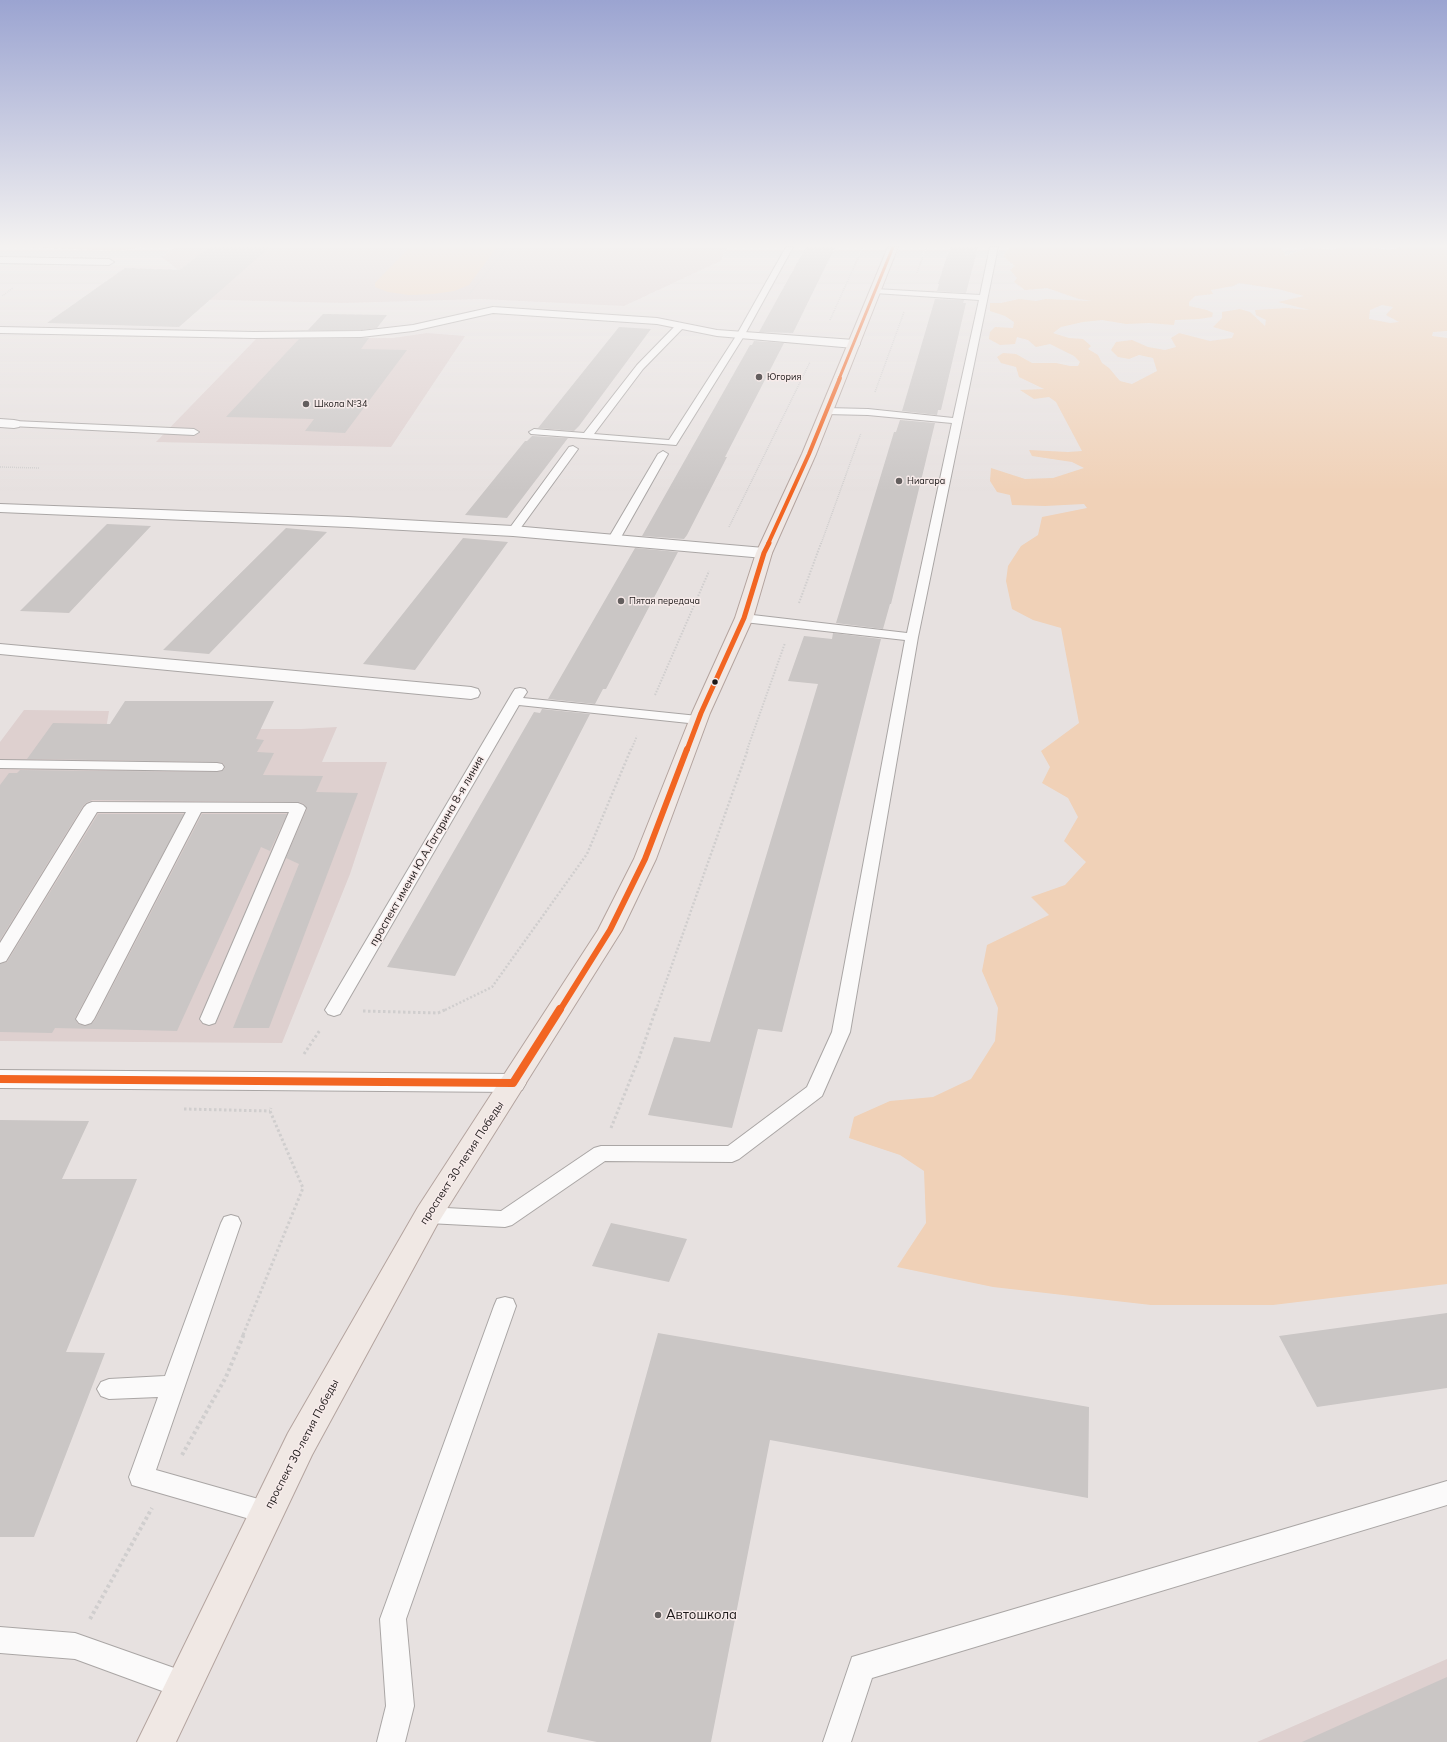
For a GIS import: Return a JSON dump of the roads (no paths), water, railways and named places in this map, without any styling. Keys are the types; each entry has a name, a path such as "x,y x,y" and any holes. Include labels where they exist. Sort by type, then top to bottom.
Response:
{"main road":[{"name":"проспект 30-летия Победы","path":"156,1742 300,1444 428,1215 610,930 645,859 698,720 744,618 764,552 809,454 861,328"}],"street":[{"path":"0,330 254,335 361,334 411,328"},
{"path":"696,328 740,336 854,344"},
{"path":"0,423 14,424"},
{"path":"0,508 341,522 513,531 764,552"},
{"path":"0,649 471,693"},
{"path":"0,1079 513,1083"}],"lane":[{"path":"588,435 640,366 678,328"},
{"path":"534,432 588,435 672,443 744,328"},
{"path":"428,1215 505,1219 601,1153 732,1154 815,1092 841,1032 912,637 978,328"},
{"path":"826,411 868,412 958,421"},
{"path":"14,424 194,432"},
{"path":"513,531 573,449"},
{"path":"614,539 663,454"},
{"path":"744,618 792,622 912,637"},
{"name":"проспект имени Ю.А.Гагарина 8-я линия","path":"334,1010 518,697 698,720"},
{"path":"0,764 217,767"},
{"path":"0,957 92,807 298,808 209,1019"},
{"path":"85,1019 196,808"},
{"path":"232,1223 141,1477 267,1512"},
{"path":"391,1742 400,1706 393,1620 505,1306"},
{"path":"109,1389 174,1386"},
{"path":"837,1742 862,1667 1447,1493"},
{"path":"0,1640 75,1646 184,1685"}],"place":[{"name":"Югория","path":"759,377"},
{"name":"Школа №34","path":"306,404"},
{"name":"Ниагара","path":"899,481"},
{"name":"Пятая передача","path":"621,601"},
{"name":"Автошкола","path":"658,1615"}]}
